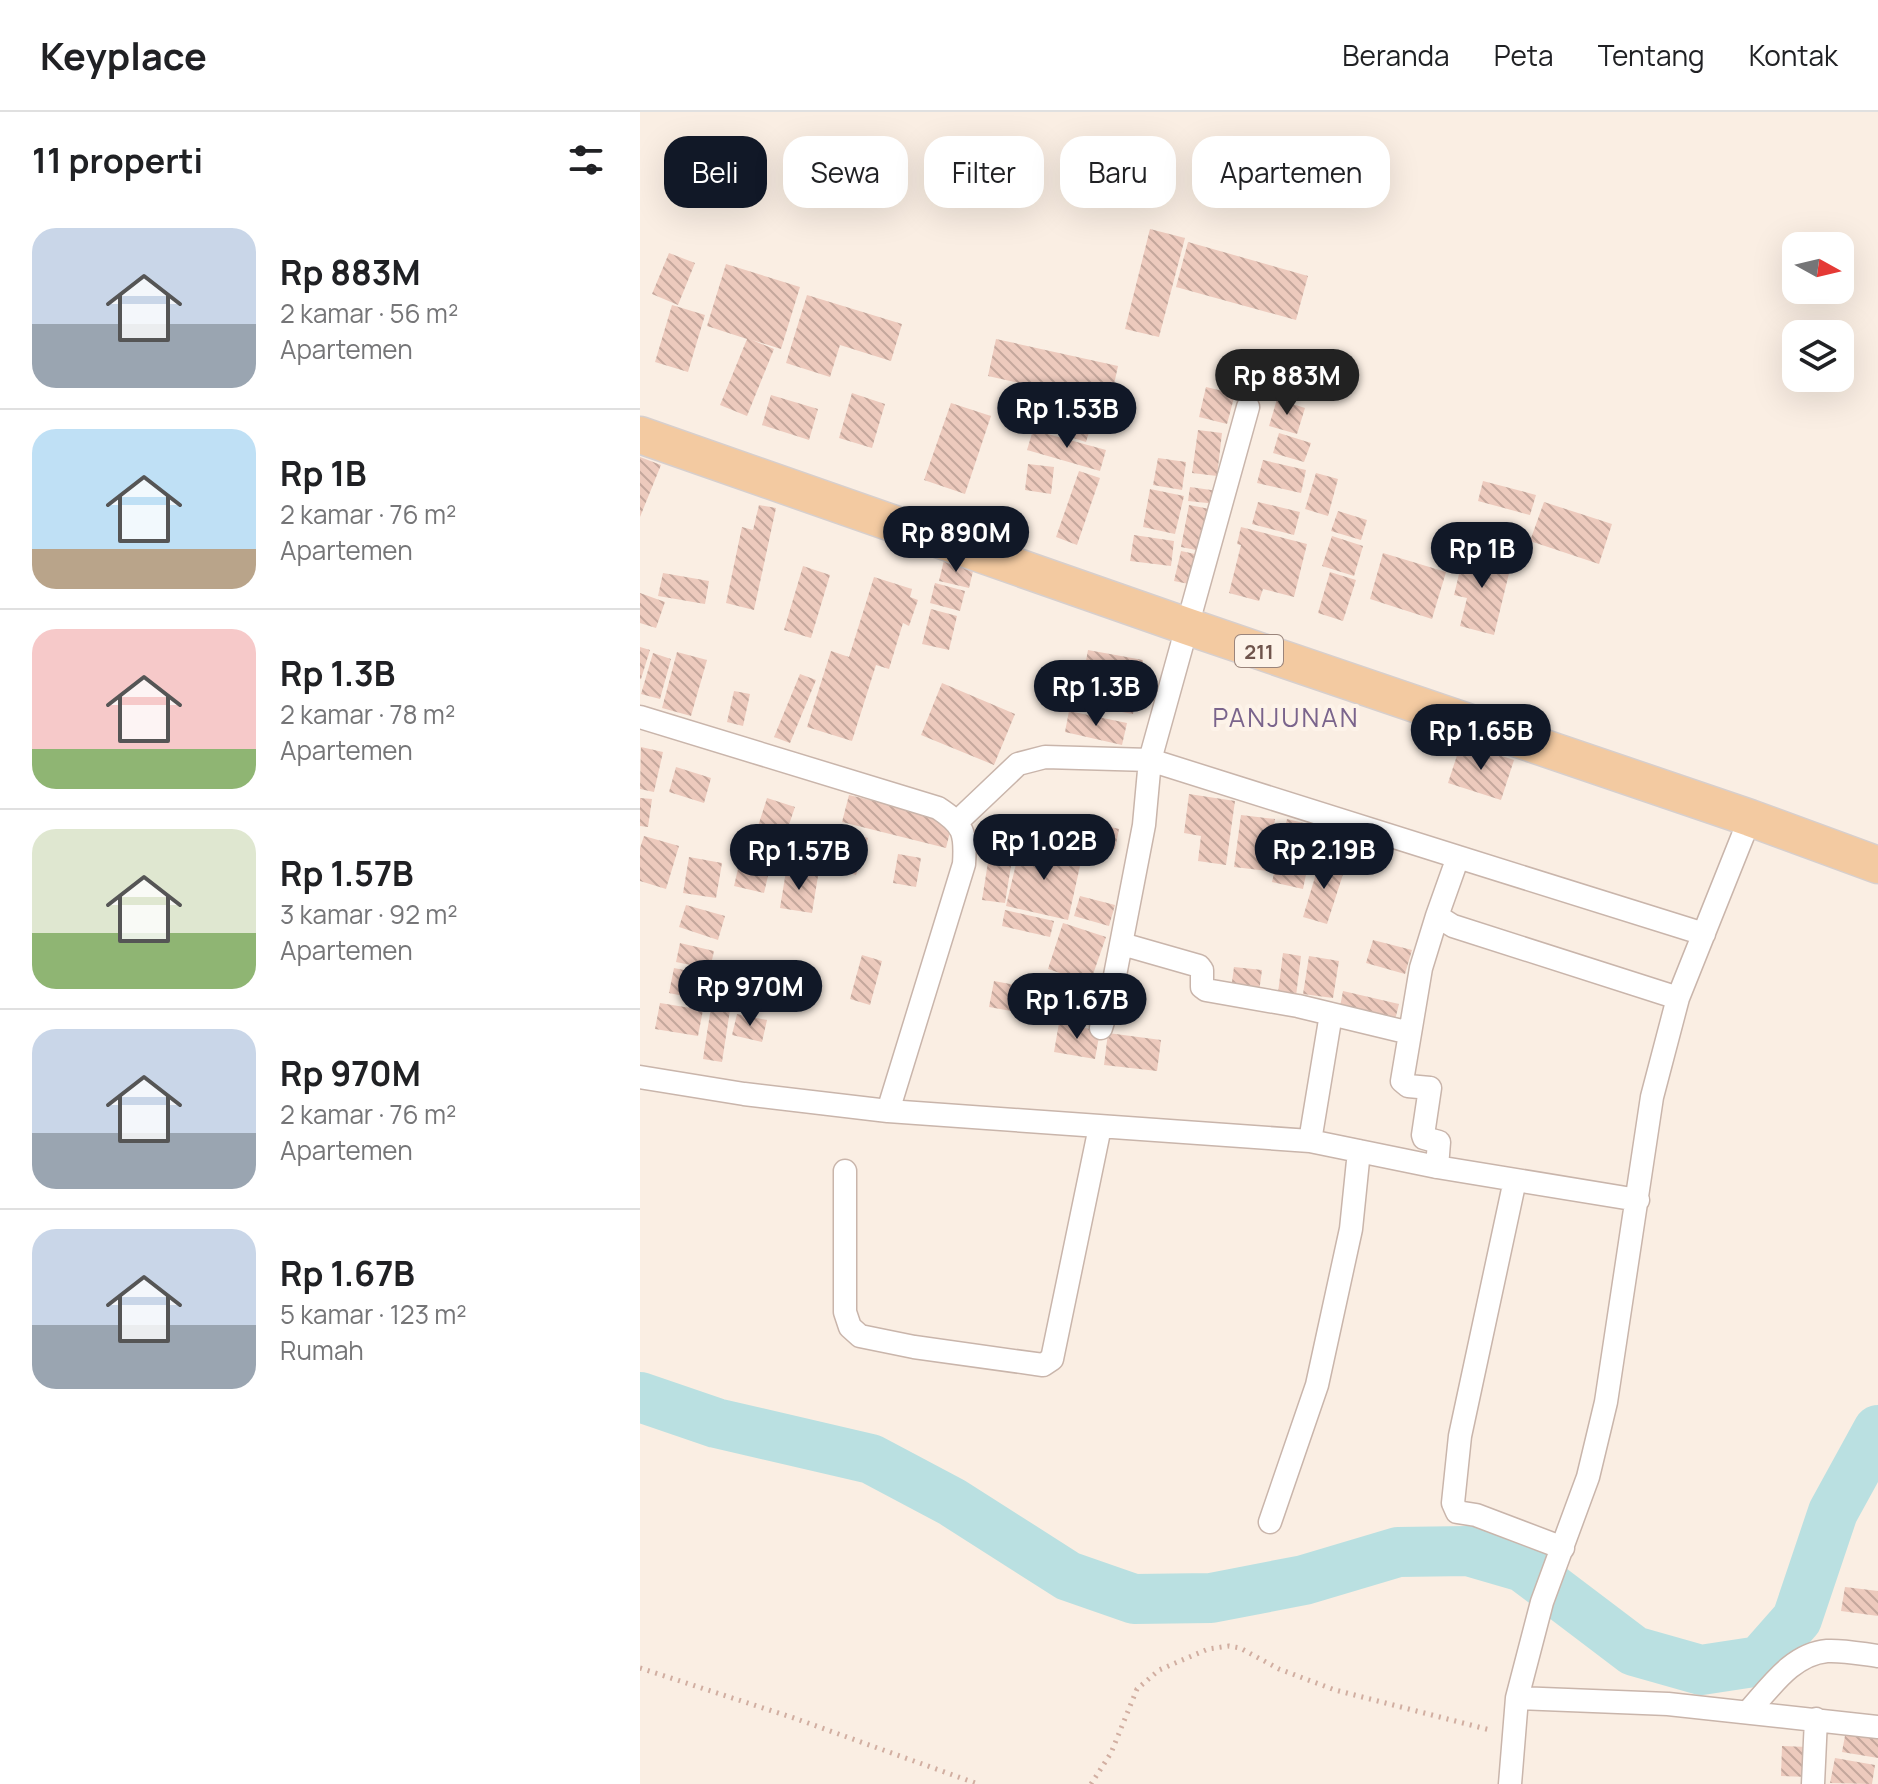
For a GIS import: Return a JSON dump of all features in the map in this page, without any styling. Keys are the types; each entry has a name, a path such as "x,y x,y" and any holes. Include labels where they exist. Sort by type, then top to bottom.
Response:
{"main road":[{"name":"211","path":"640,435 1189,627 1750,818 1878,865"}],"street":[{"path":"1101,1028 1111,996 1144,825 1150,760 1248,407"},
{"path":"640,717 938,808 958,821 965,841 964,864 888,1111"},
{"path":"958,821 1018,764 1045,757 1150,760 1704,934"},
{"path":"1510,1784 1517,1698 1542,1602 1588,1477 1606,1402 1652,1097 1678,998 1750,818"},
{"path":"1437,1167 1439,1142 1423,1135 1430,1088 1408,1086 1402,1081 1421,968 1458,857"},
{"path":"1437,916 1453,926 1678,998"},
{"path":"1122,944 1201,967 1204,989 1410,1033"},
{"path":"1310,1141 1331,1014"},
{"path":"640,1077 759,1096 888,1111 1310,1141 1437,1167 1638,1200"},
{"path":"845,1171 845,1312 850,1327 860,1336 1043,1365 1052,1359 1100,1127"},
{"path":"1270,1522 1317,1385 1351,1229 1359,1151"},
{"path":"1515,1180 1460,1436 1453,1503 1457,1512 1476,1515 1563,1548"},
{"path":"1748,1712 1801,1658 1827,1651 1878,1656"},
{"path":"1517,1698 1630,1702 1878,1727"},
{"path":"1813,1784 1816,1719"}],"path":[{"path":"1091,1784 1111,1753 1137,1689 1159,1670 1208,1649 1229,1646 1335,1690 1514,1737"},
{"path":"640,1668 794,1718 978,1784"}],"building":[{"path":"1150,229 1185,238 1159,337 1125,329"},
{"path":"1188,242 1308,276 1296,320 1176,287"},
{"path":"669,253 695,263 678,305 652,294"},
{"path":"726,264 800,287 781,349 752,340 774,349 747,416 720,405 747,339 707,326"},
{"path":"807,295 902,324 891,361 840,345 830,377 786,363"},
{"path":"672,305 705,315 688,372 655,362"},
{"path":"996,339 1118,366 1110,403 988,376"},
{"path":"1206,387 1235,394 1227,424 1199,417"},
{"path":"852,393 885,404 872,448 839,438"},
{"path":"771,395 818,409 809,440 762,425"},
{"path":"1277,399 1305,408 1297,434 1269,426"},
{"path":"1042,400 1094,416 1086,442 1035,426"},
{"path":"951,403 991,416 965,494 924,480"},
{"path":"1033,430 1106,450 1100,471 1027,450"},
{"path":"1198,430 1222,433 1217,476 1192,473"},
{"path":"1279,433 1311,443 1304,462 1273,453"},
{"path":"640,457 661,465 640,517"},
{"path":"1158,458 1186,462 1182,490 1153,485"},
{"path":"1263,460 1306,470 1301,493 1257,483"},
{"path":"1028,464 1054,467 1051,494 1025,490"},
{"path":"1079,471 1100,478 1077,545 1056,537"},
{"path":"1316,473 1338,479 1328,516 1305,509"},
{"path":"1483,481 1536,495 1530,515 1478,501"},
{"path":"1190,487 1218,491 1217,504 1188,501"},
{"path":"1150,489 1184,496 1175,534 1143,527"},
{"path":"1258,502 1300,512 1294,535 1252,524"},
{"path":"1544,502 1612,524 1599,564 1530,541"},
{"path":"759,505 776,508 754,610 726,603 742,527 753,530"},
{"path":"1189,505 1215,510 1206,552 1181,547"},
{"path":"1338,511 1367,520 1361,540 1331,531"},
{"path":"1241,527 1307,544 1294,597 1263,589 1259,601 1229,593 1241,545 1237,544"},
{"path":"1134,535 1174,541 1171,566 1130,561"},
{"path":"1332,536 1363,546 1354,576 1322,566"},
{"path":"1465,549 1512,561 1494,635 1460,626 1467,598 1454,595"},
{"path":"1181,551 1195,554 1189,584 1174,581"},
{"path":"1383,553 1446,572 1432,619 1370,599"},
{"path":"944,560 974,567 969,588 939,581"},
{"path":"803,566 830,575 811,638 784,630"},
{"path":"1330,572 1356,580 1343,621 1318,613"},
{"path":"663,573 709,581 705,604 658,596"},
{"path":"874,577 912,589 910,597 918,600 909,626 903,623 889,669 876,665 852,741 807,727 831,651 849,657"},
{"path":"935,583 965,591 960,611 930,603"},
{"path":"640,593 665,602 656,628 640,623"},
{"path":"931,609 957,616 949,650 922,644"},
{"path":"640,647 650,650 641,679 640,679"},
{"path":"1088,650 1143,660 1133,714 1078,704"},
{"path":"677,652 707,660 691,716 662,708"},
{"path":"653,653 671,659 660,699 641,694"},
{"path":"800,674 816,680 790,743 774,737"},
{"path":"942,683 1015,714 994,765 921,735"},
{"path":"734,691 750,694 743,726 727,722"},
{"path":"1069,711 1127,723 1122,745 1065,732"},
{"path":"1461,743 1514,760 1501,800 1448,783"},
{"path":"641,747 663,752 654,792 640,789"},
{"path":"676,767 711,778 704,803 669,792"},
{"path":"1189,794 1235,801 1226,865 1198,861 1201,836 1184,833"},
{"path":"849,795 953,820 946,848 842,822"},
{"path":"640,798 652,799 648,827 640,826"},
{"path":"767,798 795,807 780,851 753,842"},
{"path":"1241,815 1275,819 1268,871 1234,867"},
{"path":"1287,819 1316,826 1303,889 1272,882"},
{"path":"1094,823 1119,829 1115,849 1089,843"},
{"path":"839,829 868,838 856,875 827,866"},
{"path":"644,836 679,846 666,889 640,881 640,848"},
{"path":"1021,843 1082,857 1068,920 1006,906"},
{"path":"898,854 921,858 916,887 893,883"},
{"path":"741,856 771,863 764,893 734,886"},
{"path":"689,857 722,863 716,898 683,893"},
{"path":"1321,857 1346,865 1327,924 1303,917"},
{"path":"988,862 1011,866 1005,903 982,900"},
{"path":"786,871 818,876 812,913 780,908"},
{"path":"1080,896 1115,905 1109,926 1074,916"},
{"path":"686,905 725,916 718,940 679,927"},
{"path":"1005,910 1054,921 1050,937 1002,926"},
{"path":"1063,923 1106,937 1090,983 1048,969"},
{"path":"1373,940 1412,950 1405,974 1366,963"},
{"path":"680,943 714,951 710,969 676,962"},
{"path":"1283,953 1301,956 1296,996 1278,993"},
{"path":"862,955 882,961 870,1005 850,999"},
{"path":"1309,956 1339,961 1333,998 1303,994"},
{"path":"754,966 782,970 777,1012 748,1009"},
{"path":"1234,967 1262,970 1259,992 1231,989"},
{"path":"674,968 723,978 717,1003 669,993"},
{"path":"994,981 1043,990 1039,1016 989,1007"},
{"path":"1343,991 1399,1004 1394,1024 1339,1012"},
{"path":"660,1003 703,1010 698,1036 655,1029"},
{"path":"711,1007 730,1010 722,1062 703,1059"},
{"path":"737,1014 767,1020 762,1042 732,1035"},
{"path":"1059,1023 1100,1031 1095,1059 1054,1052"},
{"path":"1108,1033 1161,1040 1157,1071 1104,1065"},
{"path":"1845,1587 1878,1591 1878,1616 1841,1611"},
{"path":"1846,1730 1878,1736 1878,1758 1842,1752"},
{"path":"1782,1746 1808,1747 1807,1777 1781,1776"},
{"path":"1835,1758 1875,1765 1872,1784 1830,1783"}],"waterway":[{"path":"640,1397 716,1423 871,1459 952,1502 1068,1576 1134,1599 1211,1598 1304,1580 1398,1552 1468,1551 1523,1567 1634,1651 1701,1670 1760,1661 1797,1619 1833,1512 1878,1430"}],"district":[{"name":"PANJUNAN","path":"1286,717"}]}
